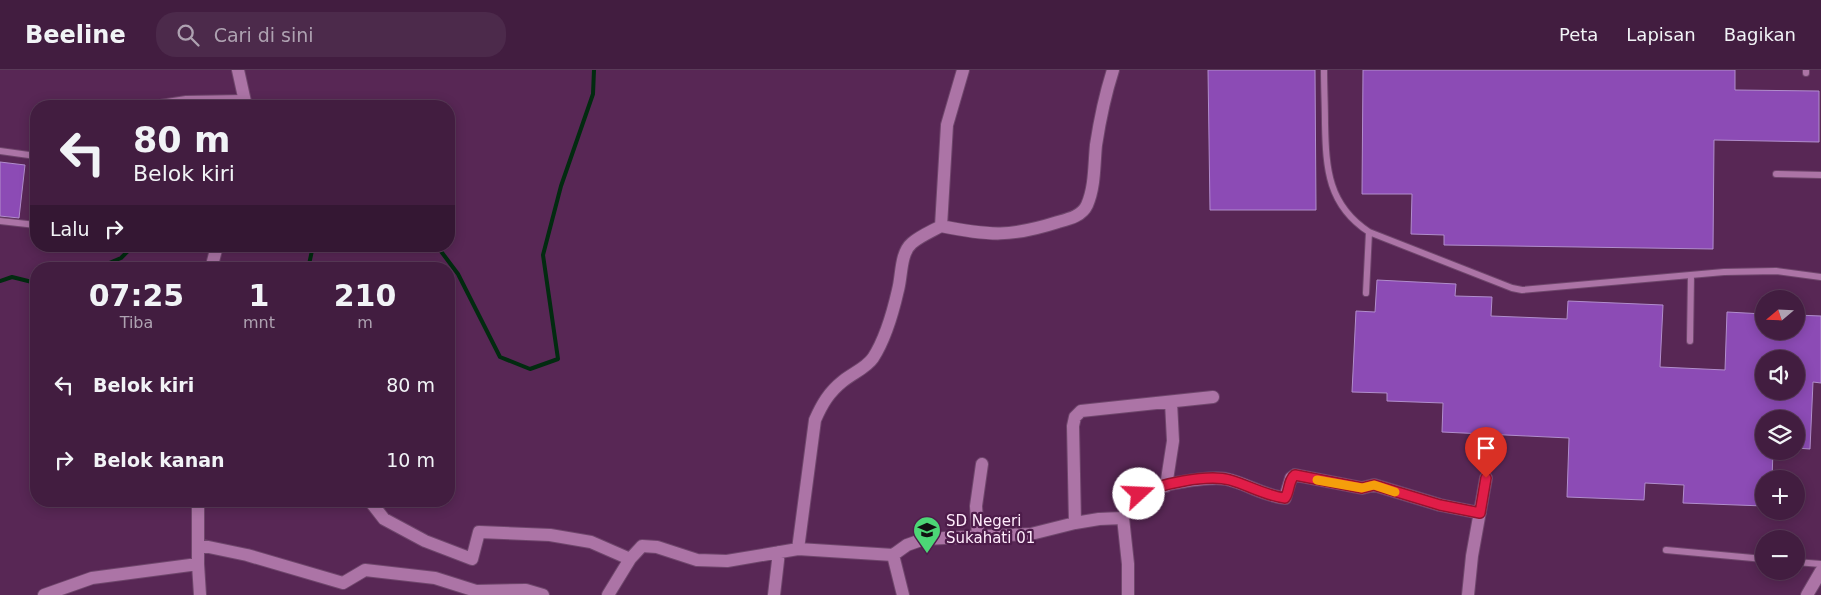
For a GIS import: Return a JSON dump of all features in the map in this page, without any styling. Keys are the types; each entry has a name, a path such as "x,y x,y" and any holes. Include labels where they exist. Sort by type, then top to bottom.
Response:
{"street":[{"path":"238,70 245,100"},
{"path":"942,226 947,125 963,70"},
{"path":"798,549 815,420 827,395 873,358 881,344 899,288 908,248 912,242 942,226 977,233 999,234 1030,231 1080,214 1086,208 1092,191 1102,109 1113,70"},
{"path":"1075,523 1074,426 1075,417 1081,411 1212,397"},
{"path":"1166,486 1173,440 1171,402"},
{"path":"978,536 976,506 982,464"},
{"path":"1128,595 1128,564 1123,518 1139,494 1151,488 1198,480 1224,479 1285,498 1291,478 1295,475 1362,488 1374,485 1440,505 1480,513"},
{"path":"1468,595 1472,556 1486,478"},
{"path":"198,507 200,595"},
{"path":"375,507 384,519 425,541 472,558 478,532 550,535 591,542 630,559"},
{"path":"608,595 630,559 642,546 679,553 697,560 727,561 798,549 893,554 916,541 924,539 1031,534 1075,523 1123,518"},
{"path":"198,544 247,555 343,583 365,570 435,578 475,593 526,590 543,595"},
{"path":"774,595 779,552"},
{"path":"893,554 903,595"},
{"path":"44,595 92,578 198,564"},
{"path":"1806,595 1821,571"}],"lane":[{"path":"1324,70 1326,160 1332,188 1344,210 1356,223 1369,232 1512,288 1522,290 1724,272 1776,272 1821,277"},
{"path":"180,100 206,100"},
{"path":"0,151 30,155"},
{"path":"1776,174 1821,175"},
{"path":"0,221 30,224"},
{"path":"1366,293 1369,232"},
{"path":"1690,341 1691,275"},
{"path":"1666,550 1755,558"},
{"path":"1805,563 1821,564"}],"building":[{"path":"1208,70 1315,70 1316,210 1210,210"},
{"path":"1363,70 1735,70 1735,90 1819,91 1819,142 1714,140 1713,249 1444,245 1444,235 1411,234 1412,194 1362,194"},
{"path":"0,162 25,165 19,218 0,216"},
{"path":"1377,280 1456,284 1455,296 1492,297 1491,316 1567,319 1568,301 1663,305 1660,367 1725,370 1727,312 1755,314 1755,340 1805,340 1805,315 1821,316 1821,383 1813,382 1810,449 1805,449 1805,410 1755,410 1755,460 1773,460 1772,470 1755,470 1755,506 1683,503 1684,485 1645,483 1644,500 1567,497 1569,438 1442,432 1443,403 1387,401 1387,393 1352,392 1356,311 1375,312"}],"waterway":[{"path":"455,270 500,357 530,369 558,359 543,255 561,186 593,94 594,70"},
{"path":"112,262 121,258 127,252"},
{"path":"310,262 312,252"},
{"path":"442,252 449,262"},
{"path":"0,281 12,277 30,282"}],"slow traffic":[{"path":"1317,480 1362,488 1374,485 1395,492"}],"place":[{"name":"SD Negeri Sukahati 01","path":"927,554"}],"route":[{"path":"1139,494 1151,488 1198,480 1224,479 1285,498 1291,478 1295,475 1362,488 1374,485 1440,505 1480,513 1486,478"}]}
